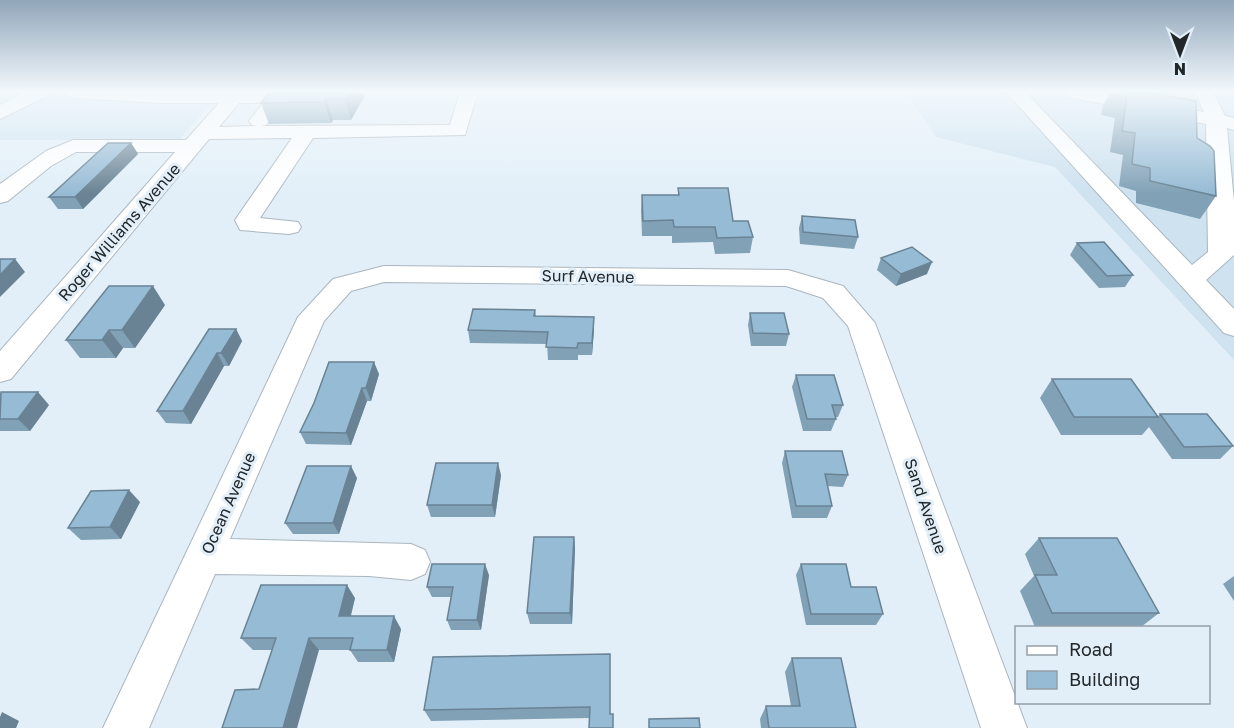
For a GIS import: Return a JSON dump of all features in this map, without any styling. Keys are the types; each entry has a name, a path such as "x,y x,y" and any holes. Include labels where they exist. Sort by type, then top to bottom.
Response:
{"street":[{"name":"Roger Williams Avenue","path":"0,371 209,126"},
{"path":"250,132 255,126"},
{"path":"0,196 41,162 73,146 198,139 250,132 458,131 459,126"},
{"path":"1046,126 1234,326"},
{"path":"1191,279 1221,255 1228,206 1225,126"},
{"path":"289,227 249,225 247,220 307,132"},
{"name":"Surf Avenue","path":"342,285 384,274 788,278 833,292"},
{"name":"Ocean Avenue","path":"126,728 312,317 342,285"},
{"name":"Sand Avenue","path":"833,292 861,323 1004,728"},
{"path":"204,556 411,562"}],"shaded area":[{"path":"0,126 192,126 179,140 0,140"},
{"path":"929,126 1234,126 1234,360 1055,167 936,137"}],"building":[{"path":"1123,126 1197,126 1197,138 1214,151 1216,196 1150,181 1150,168 1132,164 1135,133 1122,131"},
{"path":"108,143 131,143 75,197 49,197"},
{"path":"678,188 728,188 733,221 748,221 753,237 717,238 715,227 674,227 673,220 643,221 642,195 679,195"},
{"path":"802,216 855,220 858,237 803,232"},
{"path":"1104,242 1133,275 1107,276 1077,243"},
{"path":"912,247 932,262 901,274 881,258"},
{"path":"0,259 15,259 0,275"},
{"path":"109,286 153,286 122,330 109,330 102,340 66,340"},
{"path":"473,309 535,310 534,316 594,317 592,343 578,343 577,348 546,347 548,332 468,330"},
{"path":"750,313 784,313 789,334 753,333"},
{"path":"209,329 236,329 221,353 217,353 183,411 157,411"},
{"path":"329,362 374,362 366,388 362,388 346,433 300,432 314,403"},
{"path":"796,375 834,375 843,405 832,405 836,419 807,419"},
{"path":"1052,379 1131,379 1158,417 1074,417"},
{"path":"1,392 38,392 18,419 0,419"},
{"path":"1160,414 1207,414 1233,446 1184,447"},
{"path":"785,451 842,451 848,475 825,474 832,506 796,506"},
{"path":"436,463 498,463 492,505 427,505"},
{"path":"307,466 351,466 333,523 285,523"},
{"path":"129,490 110,527 68,528 91,491"},
{"path":"534,537 574,537 570,613 527,613"},
{"path":"1039,538 1117,538 1159,613 1052,613 1035,575 1057,575"},
{"path":"432,564 485,564 477,620 447,620 453,587 427,587"},
{"path":"801,564 846,564 851,587 876,587 883,614 811,614"},
{"path":"261,585 347,585 339,616 394,616 387,650 350,650 353,638 309,638 283,728 222,728 235,690 259,689 276,638 241,638"},
{"path":"610,654 610,714 613,714 613,728 589,728 590,707 424,710 433,657"},
{"path":"792,658 841,658 856,728 769,728 766,706 800,706"},
{"path":"699,718 700,728 649,728 649,719"}]}
